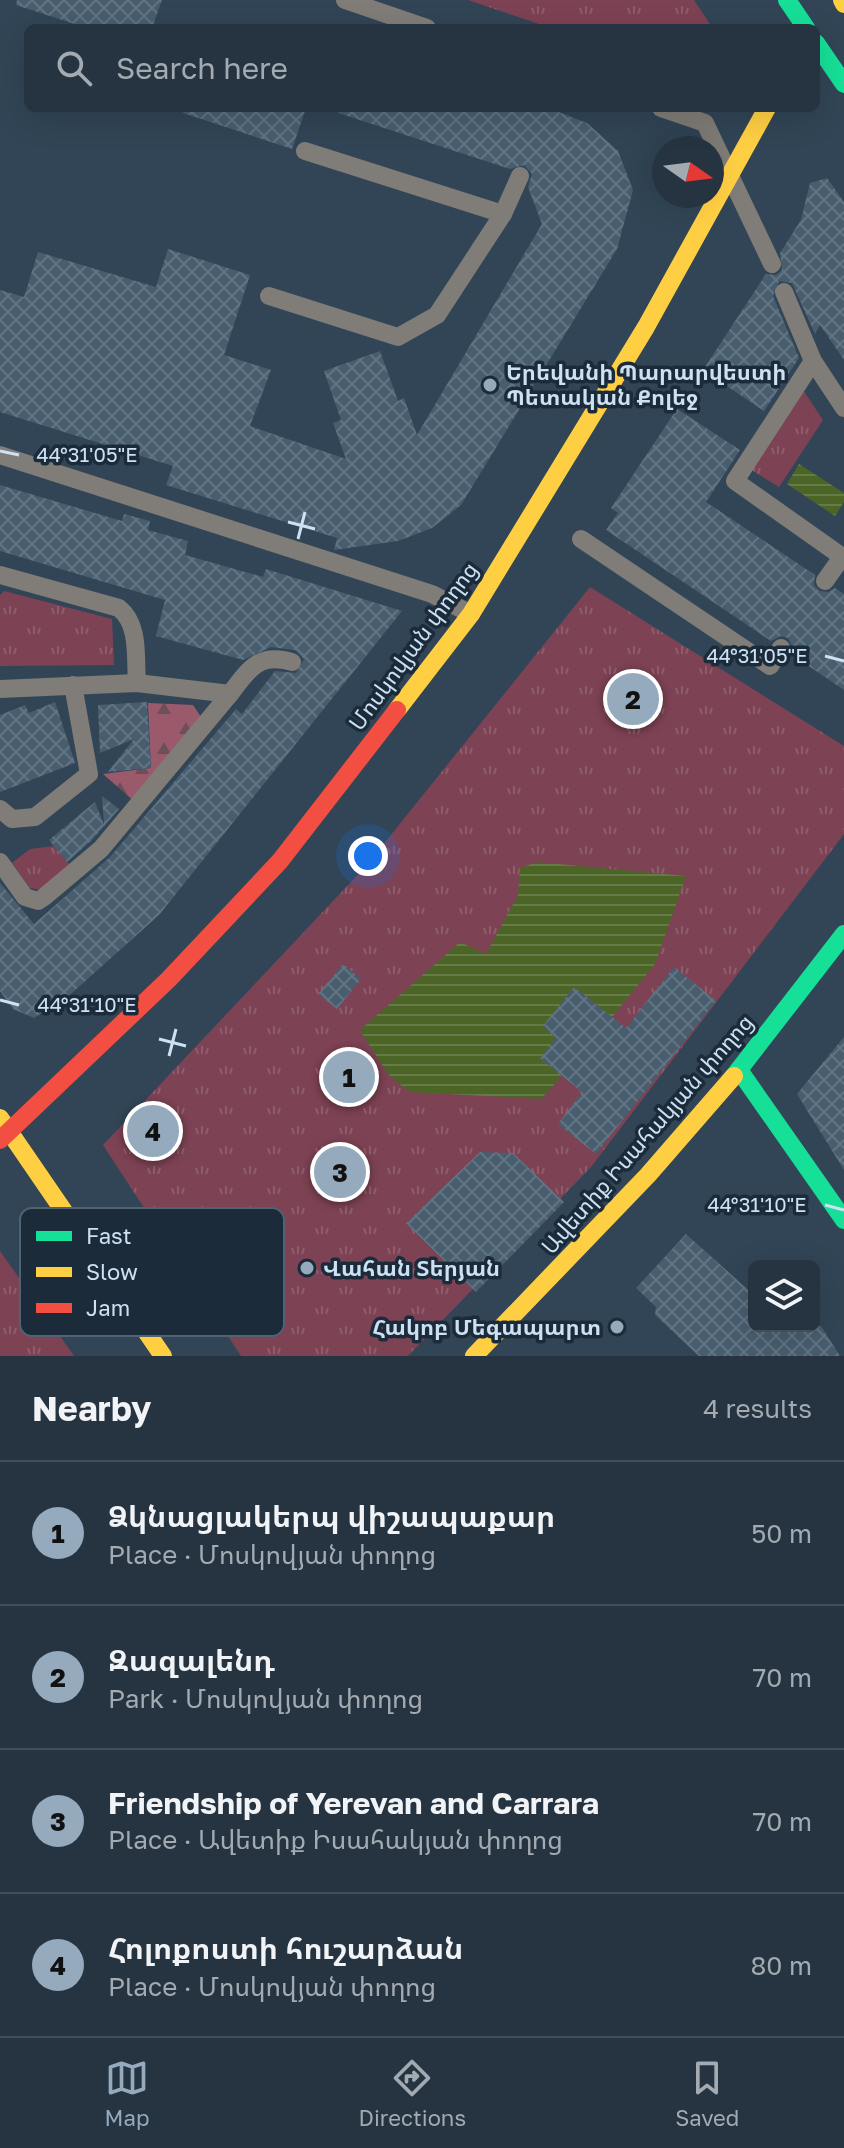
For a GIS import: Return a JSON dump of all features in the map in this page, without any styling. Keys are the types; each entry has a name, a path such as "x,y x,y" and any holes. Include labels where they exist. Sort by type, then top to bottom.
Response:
{"main road":[{"path":"787,0 802,24"},
{"path":"804,24 812,0"},
{"path":"820,49 844,84"},
{"name":"Մոսկովյան փողոց","path":"3,1130 169,979 280,861 471,614 646,327 765,112"},
{"name":"Ավետիք Իսահակյան փողոց","path":"474,1356 648,1175 739,1070 844,934"},
{"path":"739,1070 844,1220"},
{"path":"3,1130 58,1208"},
{"path":"149,1336 163,1356"}],"lane":[{"path":"345,0 415,24"},
{"path":"673,112 705,123 772,264"},
{"path":"305,151 503,214"},
{"path":"269,296 398,337 437,315 503,214 520,176"},
{"path":"784,292 813,361 844,408"},
{"path":"813,361 735,481 843,558 825,581"},
{"path":"0,455 432,594 471,614"},
{"path":"581,539 770,666 781,648"},
{"path":"0,575 119,608 129,617 133,630 137,683"},
{"path":"0,862 25,897 38,901 44,897 101,849 253,664 264,658 292,662"},
{"path":"0,689 137,683 230,694"},
{"path":"0,809 12,819 35,817 89,774 73,685"}],"green space":[{"path":"468,0 694,0 710,24 539,24"},
{"path":"803,390 823,420 779,487 750,469"},
{"path":"590,587 844,746 844,834 591,1167 408,1356 241,1356 228,1336 284,1336 284,1208 144,1208 103,1145 366,866"},
{"path":"4,591 112,619 114,665 0,666 0,595"},
{"path":"148,703 193,705 203,720 135,802 103,774 151,768"},
{"path":"54,846 70,865 41,890 30,888 12,863 30,849"},
{"path":"0,1251 20,1279 20,1336 60,1336 74,1356 0,1356"}],"shaded area":[{"path":"799,464 844,493 844,502 835,516 787,484"},
{"path":"537,862 686,876 655,964 583,1053 571,1043 600,1007 574,987 543,1026 556,1038 540,1058 562,1076 541,1099 409,1092 387,1073 360,1030 460,942 486,954 518,895 520,868"}],"building":[{"path":"17,0 162,0 153,24 75,24 16,5"},
{"path":"183,112 305,112 292,149"},
{"path":"558,112 587,123 618,151 633,190 617,249 461,505 432,528 398,541 334,550 337,538 166,485 173,466 0,412 0,290 24,297 38,252 156,287 168,249 250,275 224,355 271,370 250,426 346,459 333,423 341,420 324,371 380,351 398,401 404,398 417,435 542,224 528,187 532,174 524,165 510,169 338,113"},
{"path":"827,178 844,202 844,360 820,325 815,334 792,283 779,281 773,296 799,358 764,411 703,370 766,274 776,275 782,270 780,253 801,220 810,183"},
{"path":"677,409 740,450 706,502 815,575 814,585 819,591 829,592 835,588 844,594 844,690 791,654 793,648 788,638 781,636 771,641 606,530 618,513 611,508"},
{"path":"0,485 122,521 124,514 150,521 148,530 188,541 185,555 263,577 266,569 402,611 159,915 72,993 34,1018 13,1009 0,991 0,883 34,924 110,857 236,709 242,714 275,671 296,673 304,659 295,650 271,647 243,660 156,636 165,600 0,551"},
{"path":"55,702 75,763 0,792 0,715 25,705 29,713"},
{"path":"147,702 151,768 108,772 134,739 100,753 98,705"},
{"path":"102,796 119,809 92,840 67,862 49,840 95,802 104,825"},
{"path":"343,964 361,979 337,1009 318,994"},
{"path":"674,967 716,1001 596,1154 558,1124 582,1092 540,1058 556,1038 543,1026 574,987 626,1028"},
{"path":"844,1037 844,1170 797,1094"},
{"path":"480,1152 513,1153 564,1202 476,1292 406,1223"},
{"path":"686,1234 748,1290 748,1332 820,1332 821,1326 840,1356 699,1356 655,1315 656,1307 636,1288"}],"traffic: fast":[{"path":"787,0 803,24"},
{"path":"820,49 844,84"},
{"path":"734,1076 844,934"},
{"path":"739,1070 844,1220"}],"traffic: slow":[{"path":"842,0 844,4"},
{"path":"397,710 471,614 646,327 765,112"},
{"path":"474,1356 648,1175 734,1076"},
{"path":"0,1118 62,1208"},
{"path":"149,1336 163,1356"}],"traffic: jam":[{"path":"0,1140 169,979 280,861 397,710"}],"place":[{"name":"Երեվանի Պարարվեստի Պետական Քոլեջ","path":"490,385"},
{"name":"Զազալենդ","path":"633,699"},
{"name":"Ձկնացլակերպ վիշապաքար","path":"349,1077"},
{"name":"Հոլոքոստի հուշարձան","path":"153,1131"},
{"name":"Friendship of Yerevan and Carrara","path":"340,1172"},
{"name":"Վահան Տերյան","path":"307,1268"},
{"name":"Հակոբ Մեգապարտ","path":"617,1327"}]}
